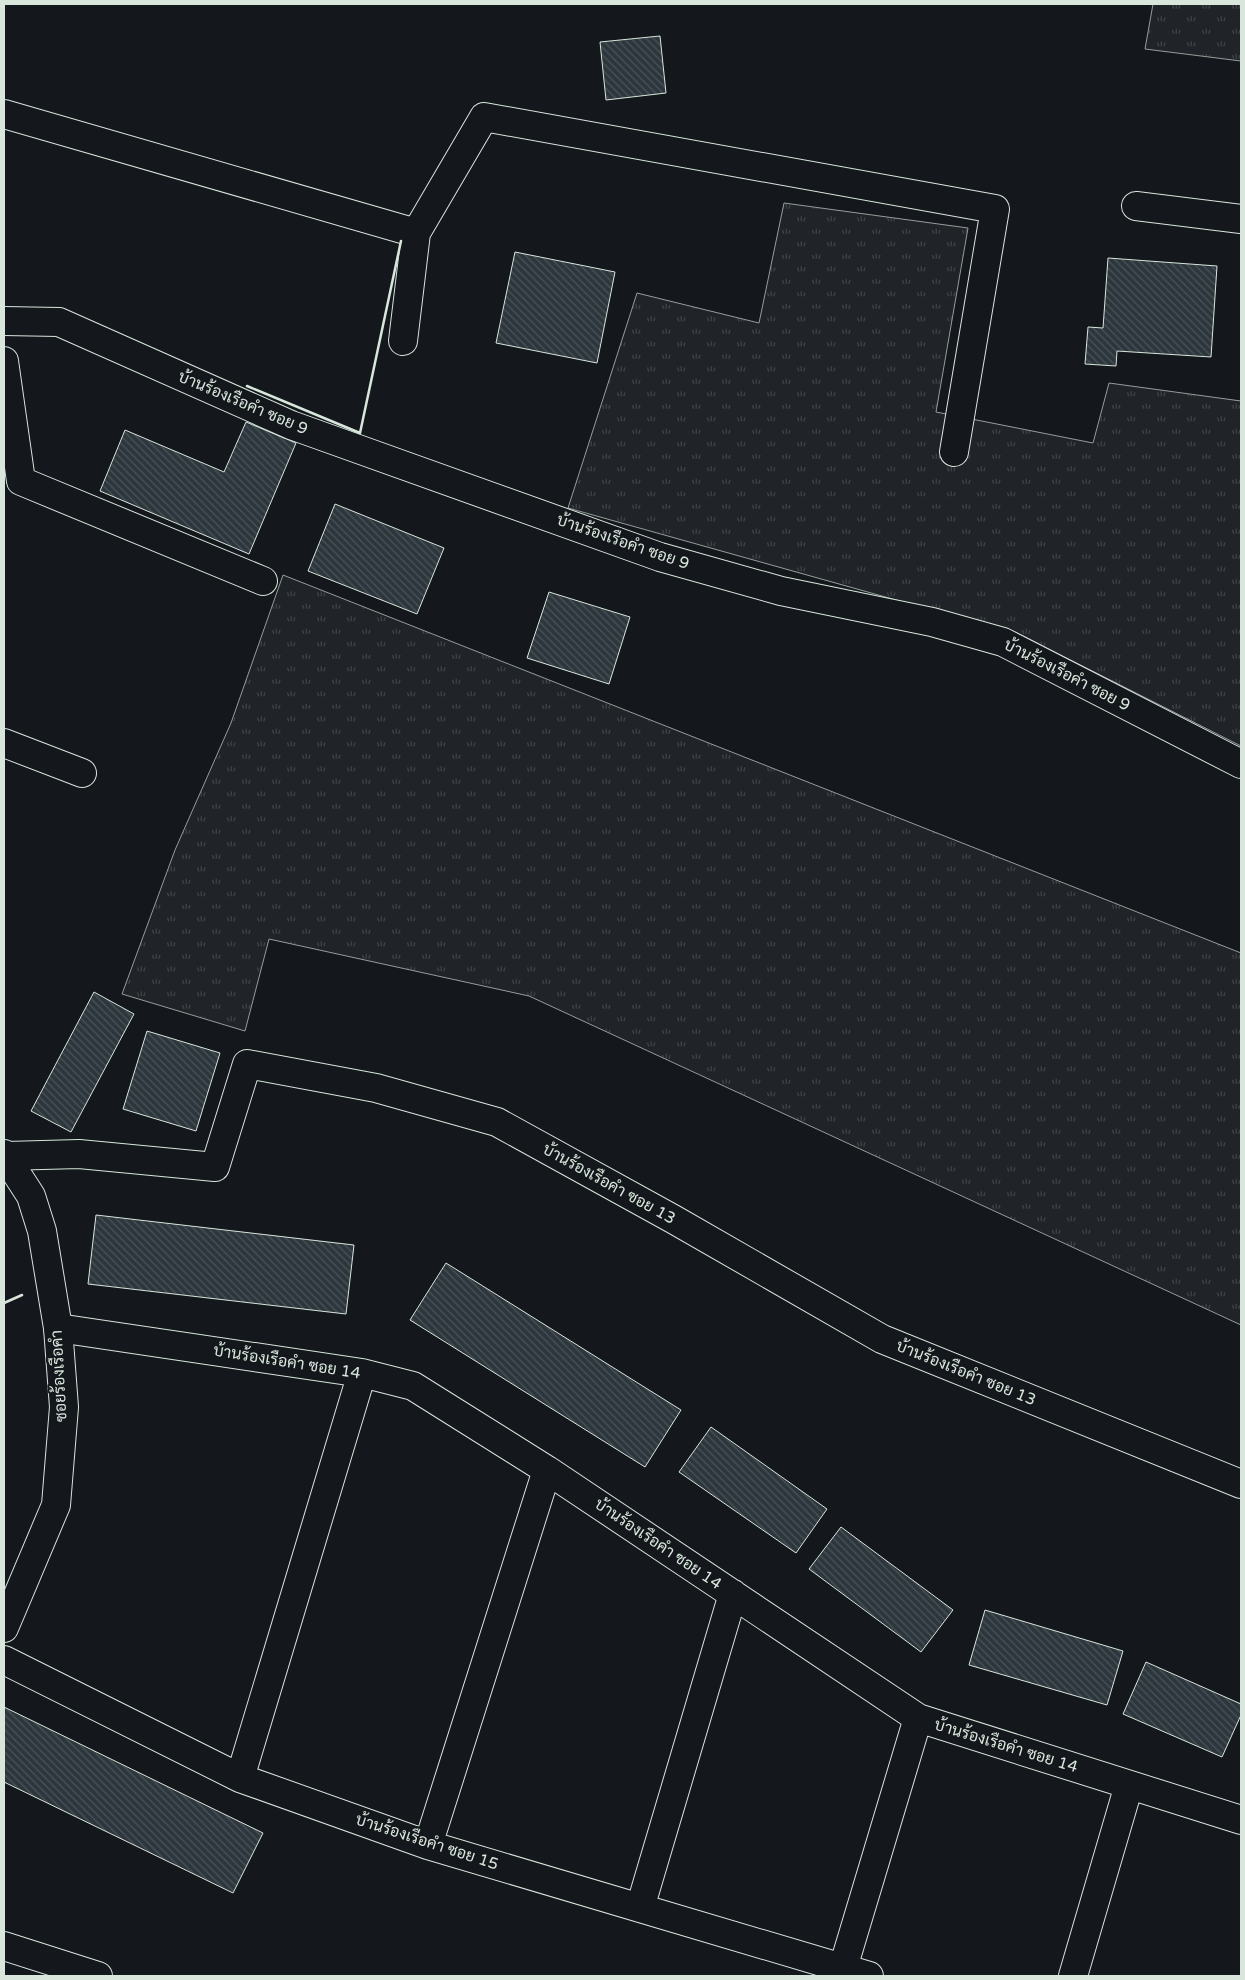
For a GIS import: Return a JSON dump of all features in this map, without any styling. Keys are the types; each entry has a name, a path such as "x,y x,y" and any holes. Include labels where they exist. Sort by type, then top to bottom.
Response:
{"street":[{"path":"4,114 416,233"},
{"path":"402,341 416,233 484,117 996,209 954,452"},
{"path":"1136,206 1241,219"},
{"name":"บ้านร้องเรือคำ ซอย 9","path":"4,321 59,322 291,426 660,557 781,591 932,622 1004,642 1241,764"},
{"path":"4,361 21,481 263,581"},
{"path":"4,743 82,773"},
{"name":"บ้านร้องเรือคำ ซอย 13","path":"5,1155 79,1154 215,1168 247,1064 376,1088 497,1122 673,1219 882,1339 1241,1484"},
{"name":"ซอยร้องเรือคำ","path":"4,1628 56,1504 64,1407 58,1328 42,1230 31,1196 5,1155"},
{"name":"บ้านร้องเรือคำ ซอย 14","path":"58,1328 362,1373 413,1386 547,1470 918,1718 1241,1820"},
{"path":"240,1778 362,1373"},
{"path":"428,1845 547,1470"},
{"path":"640,1908 733,1594"},
{"name":"บ้านร้องเรือคำ ซอย 15","path":"4,1660 240,1778 428,1845 869,1976"},
{"path":"843,1968 918,1718"},
{"path":"1073,1976 1129,1784"},
{"path":"4,1946 98,1976"}],"green space":[{"path":"1153,4 1241,4 1241,61 1145,49"},
{"path":"784,203 968,228 936,412 1093,443 1109,383 1241,401 1241,746 1021,635 568,508 637,293 759,323"},
{"path":"283,575 1241,953 1241,1325 529,996 269,939 245,1031 122,994 175,850 231,723"}],"building":[{"path":"660,36 666,93 606,100 600,42"},
{"path":"515,252 615,272 597,363 496,343"},
{"path":"1108,258 1217,266 1211,357 1117,351 1116,366 1085,364 1088,327 1103,328"},
{"path":"246,422 296,443 249,554 100,491 125,430 224,472"},
{"path":"335,504 444,548 417,614 308,571"},
{"path":"549,592 630,617 609,684 527,658"},
{"path":"94,992 134,1014 71,1132 31,1111"},
{"path":"147,1031 220,1053 196,1131 123,1109"},
{"path":"96,1215 354,1245 346,1314 88,1284"},
{"path":"446,1263 681,1410 645,1467 410,1320"},
{"path":"711,1427 827,1509 796,1553 679,1472"},
{"path":"841,1527 953,1610 921,1652 809,1569"},
{"path":"985,1610 1123,1651 1107,1705 969,1665"},
{"path":"1146,1662 1241,1704 1241,1715 1222,1757 1123,1714"},
{"path":"4,1707 263,1833 233,1893 4,1782"}],"wall":[{"path":"247,386 360,433 401,241"},
{"path":"4,1303 22,1295"}]}
